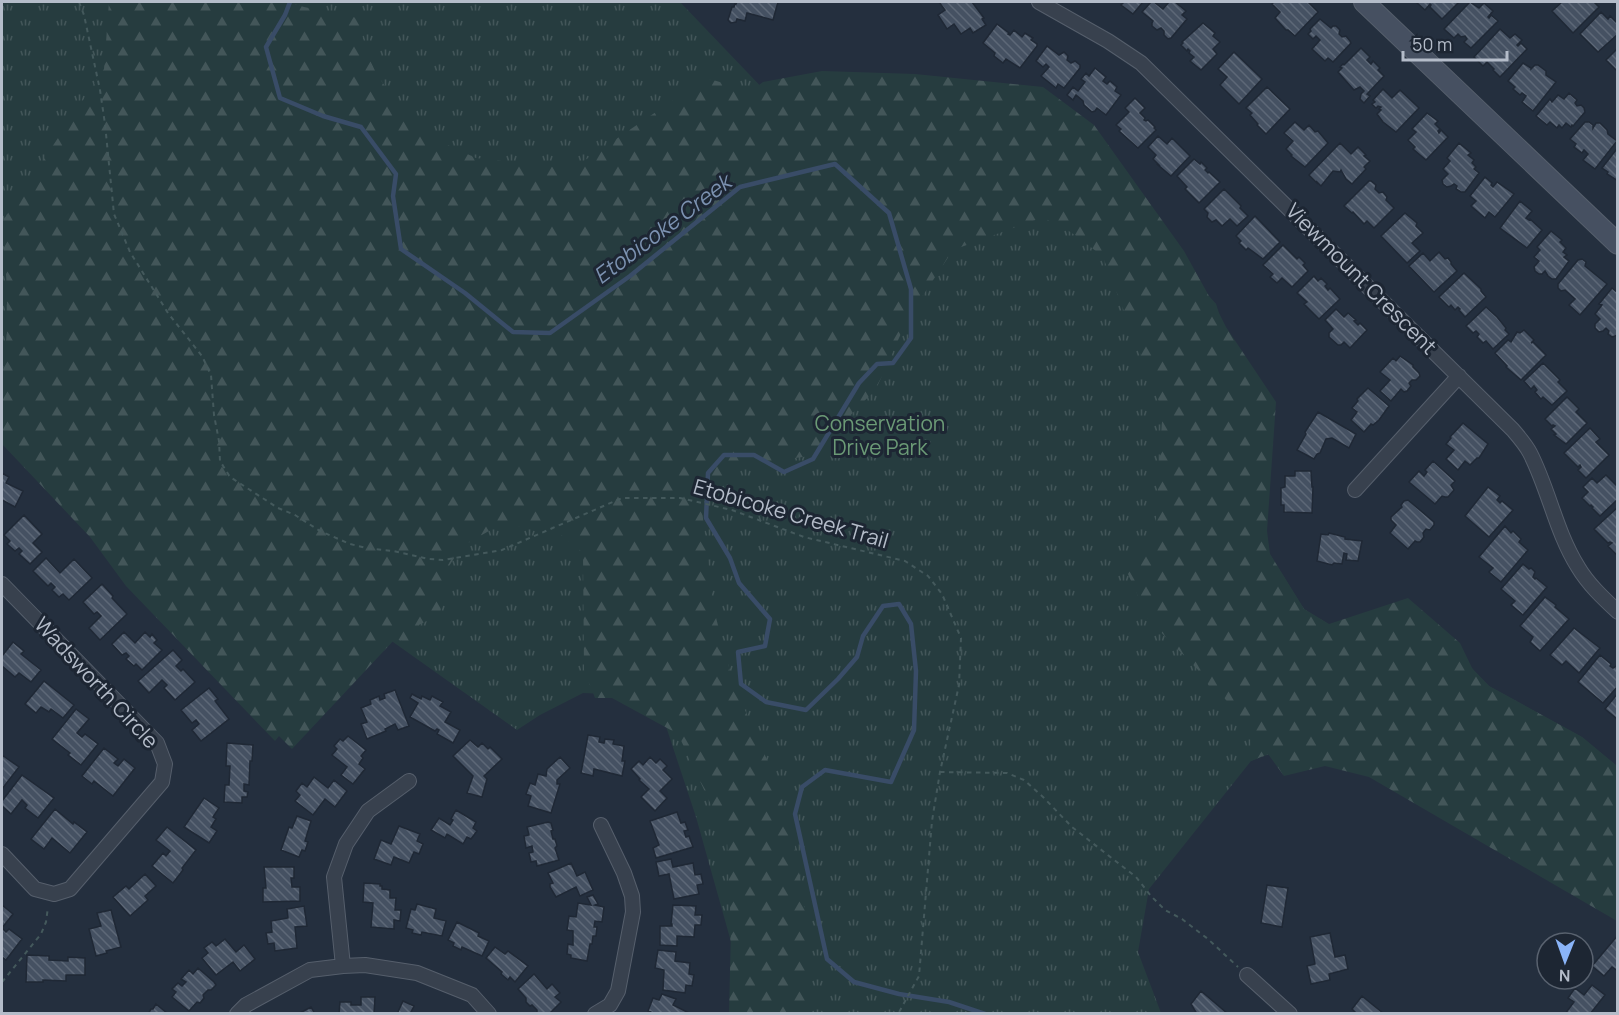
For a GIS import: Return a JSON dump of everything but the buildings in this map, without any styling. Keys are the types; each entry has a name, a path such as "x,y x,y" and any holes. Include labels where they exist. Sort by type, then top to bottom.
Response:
{"street":[{"name":"Viewmount Crescent","path":"1039,2 1108,41 1141,63 1514,430 1529,450 1545,487 1553,514 1578,567 1594,589 1617,612"},
{"path":"1364,2 1617,244"},
{"path":"1355,490 1459,375"},
{"name":"Wadsworth Circle","path":"2,584 157,742 165,764 162,782 70,889 54,894 49,893"},
{"path":"343,966 333,877 346,844 368,812 409,781"},
{"path":"595,1014 610,1005 618,991 633,912 632,896 628,884 601,825"},
{"path":"2,854 35,889 49,893"},
{"path":"237,1014 246,1005 310,970 365,965 417,973 472,995 489,1014"},
{"path":"1247,975 1290,1014"}],"path":[{"name":"Etobicoke Creek Trail","path":"79,2 84,15 100,90 114,214 130,252 168,313 202,356 211,375 220,461 230,477 278,508 350,544 429,559 450,559 502,550 622,498 680,498 732,510 804,537 905,561 928,576 942,594 961,638 958,685 932,821 919,976 898,1014"},
{"path":"940,772 1007,773 1024,780 1072,827 1136,877 1165,910 1182,919 1208,939 1247,975"},
{"path":"2,982 41,934 46,922 49,893"}],"green space":[{"name":"Conservation Drive Park","path":"2,2 680,2 772,98 983,82 1216,304 1250,522 1304,609 1359,643 1449,644 1489,686 1582,737 1617,766 1317,736 1251,761 1149,889 1138,952 1161,1013 751,1013 696,817 656,696 583,693 540,715 517,730 386,637 2,444"},
{"name":"Conservation Drive Park","path":"109,2 288,2 358,18 366,51 376,73 415,130 476,158 572,169 706,78 751,91 763,82 822,71 915,74 1043,87 1094,125 1184,251 1209,296 1216,304 1226,327 1276,402 1267,531 1270,554 1304,609 1329,624 1408,598 1460,643 1473,670 1489,686 1582,737 1617,766 1617,921 1369,777 1325,766 1284,776 1268,754 1251,761 1250,731 1222,695 1210,688 1202,674 1148,619 1124,565 1155,536 1162,420 1160,404 1103,257 1065,229 1041,218 953,250 908,318 876,389 811,456 746,464 701,502 714,610 733,683 768,762 794,841 809,935 812,1013 729,1013 731,929 727,839 678,734 612,698 595,698 584,670 583,553 549,525 494,528 461,547 446,571 440,614 417,626 410,643 395,639 292,749 279,736 275,741 126,586 90,537 2,444 2,381 7,332 7,287 2,222 104,69"}],"waterway":[{"name":"Etobicoke Creek","path":"290,2 266,47 280,98 323,116 361,127 396,174 393,196 401,249 465,293 513,332 550,333 630,276 740,187 835,164 889,213 911,289 911,338 893,363 877,364 859,383 813,459 784,472 754,455 724,455 708,473 706,518 730,558 739,583 770,619 765,646 738,652 741,684 766,702 806,710 857,657 863,636 883,606 899,604 911,624 916,671 914,730 891,782 825,770 802,787 795,814 827,959 854,982 899,994 949,1002 985,1014"}]}
